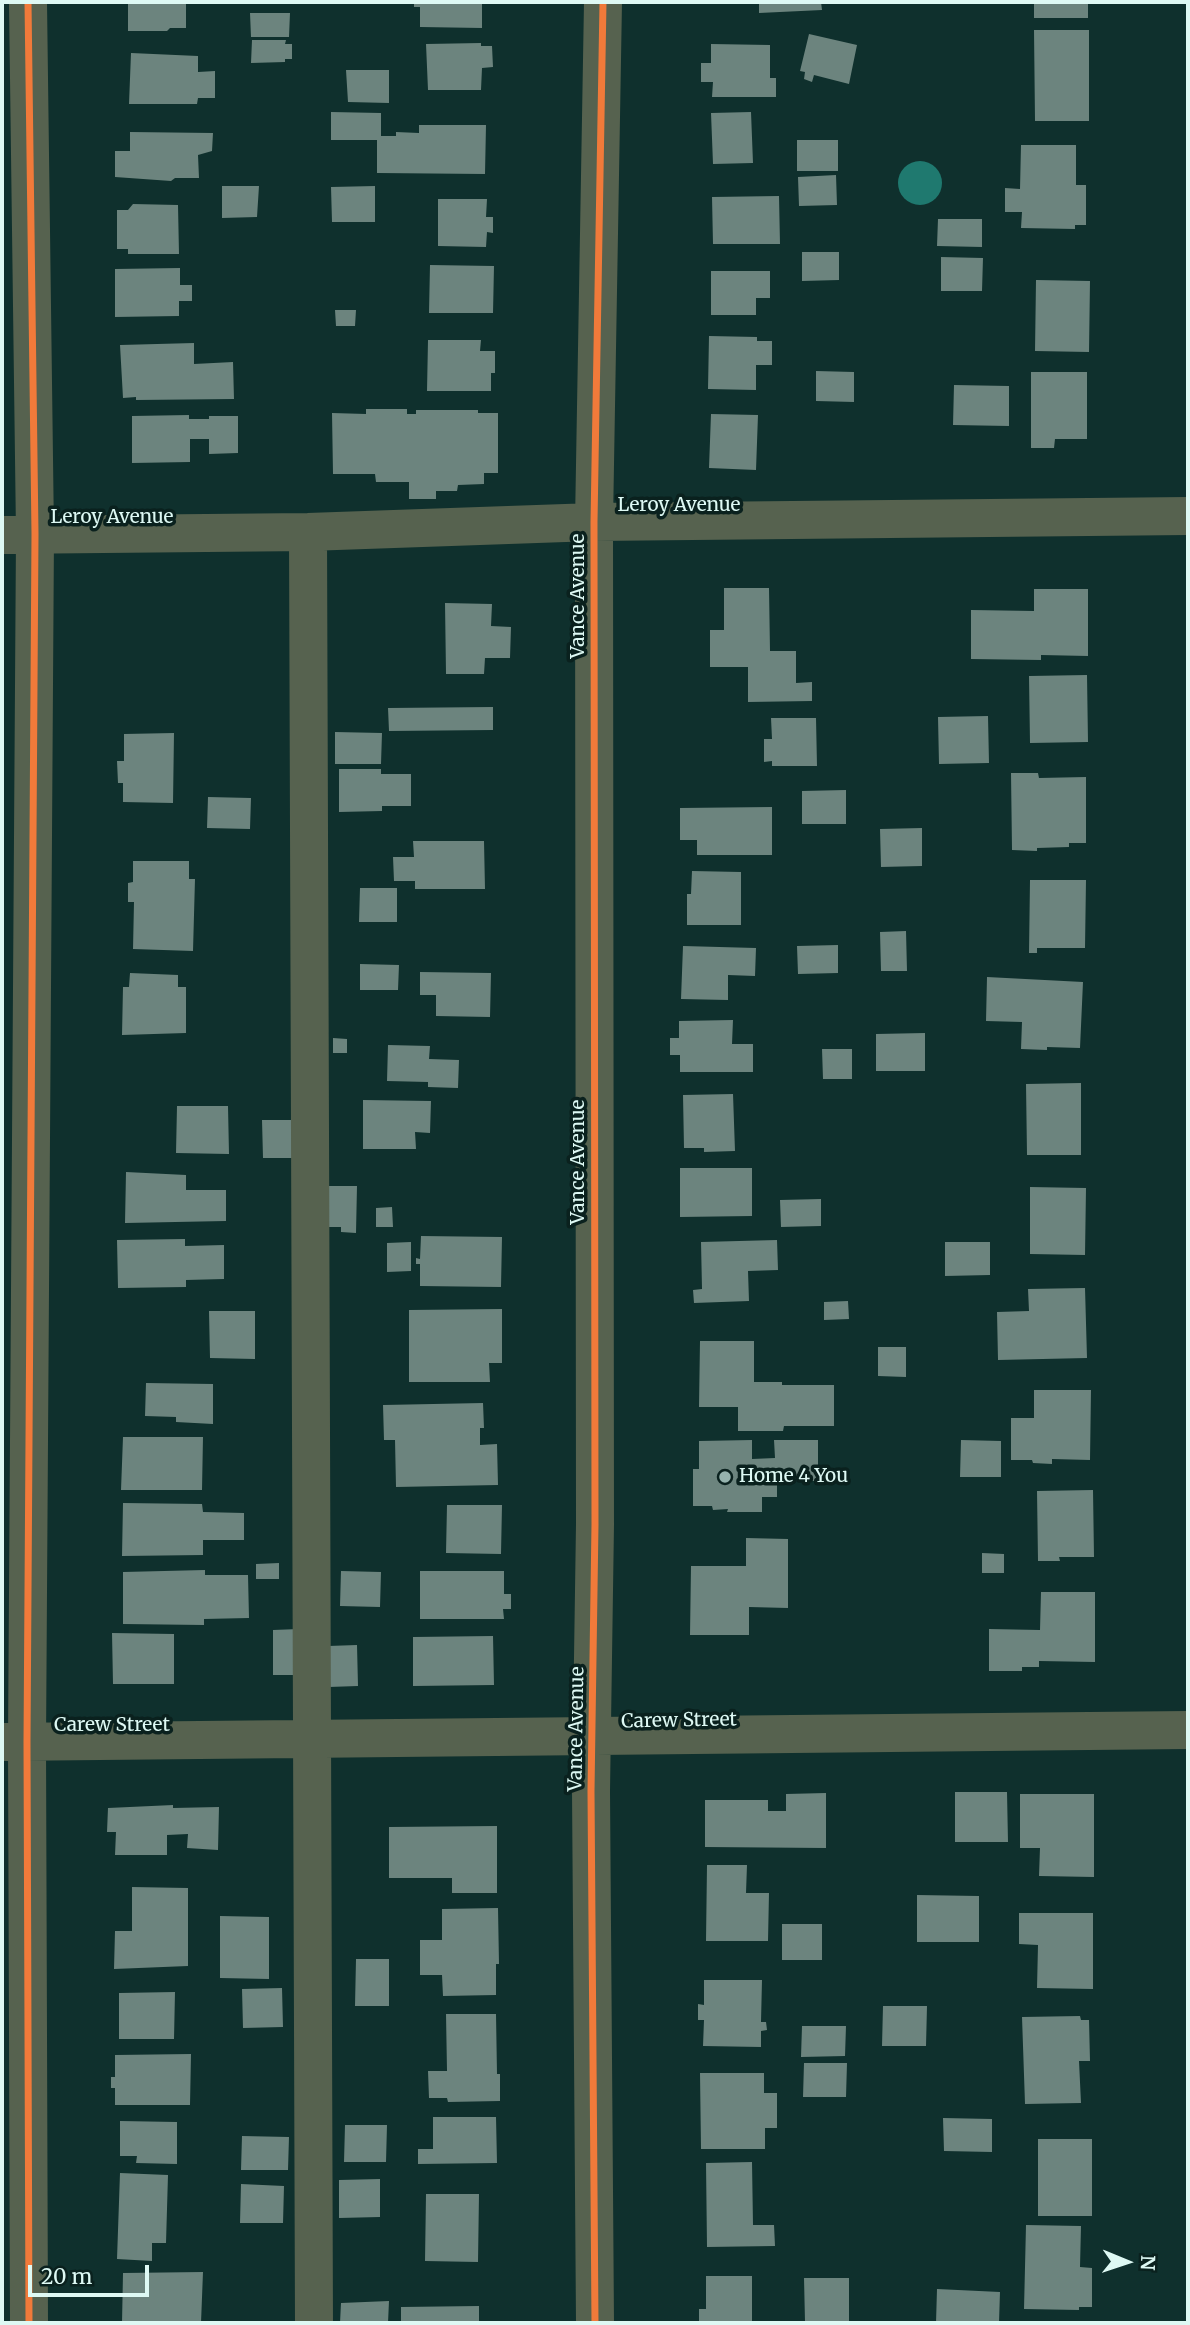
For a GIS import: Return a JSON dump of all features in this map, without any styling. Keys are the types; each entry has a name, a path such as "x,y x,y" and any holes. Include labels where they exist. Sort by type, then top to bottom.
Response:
{"street":[{"path":"28,2 18,535 14,1742 29,2323"},
{"name":"Vance Avenue","path":"595,2323 591,1804 595,1533 594,522 603,2"},
{"name":"Leroy Avenue","path":"18,535 308,532 594,522 1188,516"},
{"path":"308,532 314,2323"},
{"name":"Carew Street","path":"14,1742 1188,1730"}],"shaded area":[{"path":"920,161 929,162 936,167 941,174 941,192 936,199 929,204 920,205 911,204 904,199 899,192 898,183 899,174 904,167 911,162"}],"building":[{"path":"128,2 186,2 186,28 128,31"},
{"path":"414,2 482,2 482,28 420,27 420,7 414,7"},
{"path":"759,2 821,2 822,10 759,13"},
{"path":"1034,2 1088,2 1088,18 1034,18"},
{"path":"250,13 290,13 289,37 251,37"},
{"path":"1034,30 1089,30 1089,121 1035,121"},
{"path":"809,34 857,45 849,84 814,75 812,82 804,79 805,72 800,71"},
{"path":"252,40 286,40 285,44 292,44 292,59 285,59 285,62 251,63"},
{"path":"481,43 481,46 492,46 493,67 482,68 481,90 428,90 426,44"},
{"path":"711,44 770,45 770,78 776,78 776,97 712,97 713,82 701,82 701,63 711,63"},
{"path":"131,53 198,56 198,72 215,71 215,98 198,98 197,104 129,104"},
{"path":"346,70 389,70 389,103 348,102"},
{"path":"331,112 381,113 381,136 396,136 396,132 419,133 419,125 486,125 485,174 377,173 377,140 331,140"},
{"path":"751,112 753,163 713,164 711,113"},
{"path":"130,132 213,133 212,151 198,155 199,178 175,178 171,181 115,177 115,151 130,151"},
{"path":"797,140 838,140 838,171 797,171"},
{"path":"1021,145 1076,145 1076,185 1086,185 1086,225 1075,225 1075,229 1021,228 1022,212 1005,212 1005,188 1020,189"},
{"path":"836,175 837,205 799,206 798,177"},
{"path":"222,186 259,186 257,217 222,218"},
{"path":"375,186 375,222 332,222 331,187"},
{"path":"779,196 780,244 713,244 712,197"},
{"path":"438,199 487,199 486,217 493,217 493,233 487,232 486,247 438,246"},
{"path":"133,204 178,205 179,254 128,254 128,249 117,249 117,210 128,210"},
{"path":"938,219 982,219 982,247 937,246"},
{"path":"802,252 839,252 839,280 802,281"},
{"path":"941,257 983,258 982,291 941,291"},
{"path":"430,265 494,266 493,313 429,313"},
{"path":"180,268 180,285 192,285 192,301 179,301 179,316 115,317 115,269"},
{"path":"711,271 770,271 770,298 756,298 756,315 711,315"},
{"path":"1036,280 1090,281 1089,352 1035,351"},
{"path":"335,310 356,310 355,326 336,326"},
{"path":"709,336 757,337 757,341 772,341 772,365 756,365 756,390 708,389"},
{"path":"428,340 481,340 480,351 495,351 495,373 491,373 491,391 427,391"},
{"path":"194,343 194,364 233,362 234,399 123,398 120,345"},
{"path":"816,371 854,372 854,402 816,401"},
{"path":"1031,372 1087,372 1087,439 1055,439 1054,448 1031,448"},
{"path":"954,385 1009,386 1009,426 953,425"},
{"path":"366,409 407,409 407,414 416,414 416,410 478,410 478,413 498,413 498,473 484,473 484,484 458,485 457,491 436,491 436,499 409,499 409,482 376,482 375,474 333,474 332,413 366,414"},
{"path":"711,414 758,415 756,470 709,468"},
{"path":"189,415 189,419 238,416 238,453 209,454 209,439 190,439 190,462 132,463 132,416"},
{"path":"724,588 769,588 770,651 796,651 796,683 812,682 812,701 748,702 748,667 710,667 710,630 724,630"},
{"path":"1034,589 1088,589 1088,656 1041,655 1041,660 971,659 971,610 1034,611"},
{"path":"445,603 492,604 491,626 511,627 510,658 485,658 484,674 446,674"},
{"path":"1087,675 1088,742 1030,743 1029,676"},
{"path":"493,707 493,730 389,731 388,708"},
{"path":"988,716 989,763 939,764 938,717"},
{"path":"771,718 816,718 817,766 772,766 772,761 764,762 764,739 772,739"},
{"path":"335,732 382,733 381,764 335,764"},
{"path":"174,733 173,803 123,802 123,783 118,783 117,761 124,761 124,734"},
{"path":"339,769 381,769 381,774 411,774 411,806 382,806 382,811 339,812"},
{"path":"1011,773 1038,773 1039,778 1086,777 1086,843 1069,843 1069,847 1037,848 1037,851 1012,850"},
{"path":"846,790 846,824 802,824 802,791"},
{"path":"208,797 251,798 250,829 207,828"},
{"path":"772,807 772,855 697,855 697,840 680,840 680,808"},
{"path":"922,828 922,866 881,867 880,829"},
{"path":"413,841 484,841 485,889 415,889 415,881 394,881 393,857 414,857"},
{"path":"133,861 189,861 189,879 195,879 193,951 133,949 134,902 128,902 128,883 133,882"},
{"path":"692,871 741,872 741,925 687,925 687,894 691,894"},
{"path":"1030,880 1086,880 1085,948 1037,948 1037,953 1029,953"},
{"path":"360,888 397,888 397,922 359,922"},
{"path":"906,931 907,971 881,971 880,932"},
{"path":"838,945 838,973 798,974 797,946"},
{"path":"683,946 756,948 755,976 728,975 728,1000 681,999"},
{"path":"360,964 399,965 398,990 360,990"},
{"path":"420,972 491,973 490,1017 436,1016 436,995 420,995"},
{"path":"130,973 178,975 178,987 186,987 186,1033 122,1035 123,987 129,987"},
{"path":"987,977 1083,982 1080,1048 1021,1049 1022,1022 986,1021"},
{"path":"733,1020 732,1044 753,1044 753,1072 680,1072 680,1055 670,1055 670,1038 679,1038 679,1021"},
{"path":"925,1033 925,1071 876,1071 876,1034"},
{"path":"333,1038 347,1039 347,1053 333,1053"},
{"path":"388,1045 430,1046 429,1059 459,1060 458,1088 428,1087 428,1082 387,1081"},
{"path":"822,1049 852,1049 852,1079 823,1079"},
{"path":"1081,1083 1081,1155 1027,1155 1026,1084"},
{"path":"733,1094 735,1151 704,1152 704,1148 684,1148 683,1095"},
{"path":"363,1100 431,1101 430,1133 415,1132 416,1149 363,1149"},
{"path":"177,1106 228,1106 229,1154 176,1153"},
{"path":"262,1120 295,1120 295,1158 263,1158"},
{"path":"680,1168 752,1168 752,1216 680,1217"},
{"path":"126,1172 186,1175 186,1190 226,1190 226,1221 125,1223"},
{"path":"327,1186 357,1186 356,1233 341,1232 341,1227 326,1227"},
{"path":"1030,1187 1086,1188 1085,1255 1030,1254"},
{"path":"821,1199 821,1226 781,1227 780,1200"},
{"path":"392,1207 393,1227 376,1227 376,1208"},
{"path":"421,1236 502,1237 501,1287 420,1286 420,1264 416,1264 416,1258 420,1259"},
{"path":"185,1239 185,1246 224,1245 224,1279 186,1280 186,1287 118,1288 117,1240"},
{"path":"777,1240 778,1270 748,1271 749,1301 694,1303 693,1290 702,1289 701,1242"},
{"path":"411,1242 411,1271 387,1272 387,1243"},
{"path":"945,1242 990,1242 990,1275 945,1276"},
{"path":"1085,1288 1087,1358 998,1360 997,1312 1029,1311 1028,1289"},
{"path":"848,1301 849,1319 824,1320 824,1302"},
{"path":"502,1309 502,1363 489,1363 490,1382 409,1382 409,1310"},
{"path":"209,1311 255,1311 255,1359 210,1358"},
{"path":"700,1341 754,1341 754,1382 834,1385 834,1426 784,1426 783,1431 738,1431 738,1407 699,1407"},
{"path":"878,1347 906,1347 906,1377 878,1376"},
{"path":"146,1383 213,1384 213,1424 176,1422 176,1417 145,1416"},
{"path":"1034,1390 1091,1390 1090,1460 1052,1459 1052,1464 1011,1460 1011,1418 1034,1418"},
{"path":"483,1403 484,1428 480,1428 480,1445 497,1444 498,1485 396,1487 395,1440 384,1440 383,1405"},
{"path":"123,1437 203,1437 202,1490 121,1490"},
{"path":"752,1440 752,1459 775,1458 774,1440 818,1440 818,1481 777,1481 777,1497 762,1497 762,1512 727,1512 728,1509 713,1510 712,1506 693,1506 693,1469 699,1469 699,1441"},
{"path":"961,1440 1001,1441 1001,1477 960,1477"},
{"path":"1093,1490 1094,1557 1059,1557 1060,1561 1038,1561 1037,1491"},
{"path":"123,1503 202,1504 203,1512 244,1513 244,1540 203,1540 203,1555 122,1556"},
{"path":"447,1505 502,1505 501,1554 446,1553"},
{"path":"746,1538 788,1539 788,1608 749,1607 749,1635 690,1635 691,1566 746,1566"},
{"path":"982,1553 1004,1554 1004,1573 982,1573"},
{"path":"279,1563 279,1579 256,1579 256,1564"},
{"path":"205,1570 205,1575 248,1575 249,1618 204,1619 204,1625 123,1624 123,1572"},
{"path":"341,1571 381,1572 380,1607 340,1606"},
{"path":"420,1571 504,1571 504,1594 511,1594 511,1609 503,1609 504,1619 420,1619"},
{"path":"1041,1592 1095,1592 1095,1662 1039,1661 1039,1667 1022,1667 1022,1671 989,1671 989,1629 1040,1630"},
{"path":"299,1629 300,1675 273,1675 273,1630"},
{"path":"112,1633 174,1634 174,1684 113,1684"},
{"path":"493,1636 494,1685 413,1686 413,1637"},
{"path":"357,1645 358,1686 329,1687 328,1646"},
{"path":"955,1792 1007,1792 1008,1842 955,1842"},
{"path":"826,1793 826,1848 705,1847 705,1800 768,1800 768,1811 786,1811 786,1794"},
{"path":"1020,1794 1094,1794 1094,1877 1039,1876 1040,1848 1020,1848"},
{"path":"173,1805 173,1808 219,1807 218,1850 187,1848 188,1834 167,1835 167,1855 115,1855 116,1832 107,1832 108,1808"},
{"path":"497,1826 497,1893 452,1893 452,1878 389,1878 389,1827"},
{"path":"707,1865 747,1865 746,1893 769,1893 768,1941 706,1941"},
{"path":"132,1887 188,1888 188,1966 114,1969 115,1931 132,1931"},
{"path":"917,1895 979,1896 979,1942 917,1942"},
{"path":"498,1908 499,1964 496,1964 496,1995 443,1996 442,1975 420,1975 420,1940 442,1940 442,1909"},
{"path":"1019,1913 1093,1913 1093,1989 1037,1988 1038,1945 1019,1944"},
{"path":"220,1916 269,1917 269,1979 220,1978"},
{"path":"782,1924 822,1924 822,1960 782,1960"},
{"path":"356,1959 389,1959 389,2006 355,2006"},
{"path":"704,1980 762,1980 761,2022 766,2022 767,2030 761,2031 761,2047 703,2046 704,2020 698,2020 698,2004 704,2005"},
{"path":"282,1988 283,2027 243,2028 242,1989"},
{"path":"175,1992 174,2039 119,2039 119,1993"},
{"path":"883,2006 927,2006 926,2046 882,2046"},
{"path":"446,2014 496,2014 500,2101 448,2102 447,2098 429,2098 428,2071 447,2071"},
{"path":"1080,2016 1081,2020 1089,2020 1090,2061 1079,2061 1081,2103 1025,2104 1022,2017"},
{"path":"802,2026 846,2026 845,2056 801,2057"},
{"path":"191,2054 190,2105 115,2105 115,2088 111,2088 111,2077 115,2077 115,2055"},
{"path":"804,2063 847,2063 846,2097 803,2097"},
{"path":"700,2073 764,2073 764,2093 777,2093 777,2128 765,2128 765,2149 701,2149"},
{"path":"433,2117 496,2117 497,2163 418,2164 418,2149 433,2149"},
{"path":"943,2118 992,2119 992,2152 944,2151"},
{"path":"120,2121 177,2122 177,2164 136,2163 137,2156 120,2156"},
{"path":"345,2125 387,2125 386,2162 344,2162"},
{"path":"242,2136 289,2137 288,2170 241,2170"},
{"path":"1038,2139 1092,2139 1092,2216 1038,2216"},
{"path":"752,2162 753,2225 774,2225 775,2246 707,2247 706,2163"},
{"path":"120,2173 168,2175 166,2243 152,2243 152,2261 117,2259"},
{"path":"380,2179 380,2217 339,2218 339,2180"},
{"path":"241,2184 284,2186 283,2223 240,2223"},
{"path":"426,2194 479,2194 478,2262 425,2261"},
{"path":"1026,2225 1081,2226 1080,2267 1092,2268 1092,2307 1079,2307 1079,2310 1024,2309"},
{"path":"203,2272 201,2323 122,2323 123,2273"},
{"path":"706,2276 752,2276 752,2323 699,2323 699,2309 706,2309"},
{"path":"804,2278 849,2278 849,2321 805,2322"},
{"path":"937,2289 1000,2292 999,2323 936,2323"},
{"path":"389,2301 388,2323 340,2323 341,2303"},
{"path":"479,2306 479,2323 401,2323 401,2307"}],"cycle path":[{"path":"28,2 35,534 27,1742 29,2323"},
{"path":"595,2323 591,1791 595,1524 594,522 603,2"}],"place":[{"name":"Home 4 You","path":"725,1477"}]}
